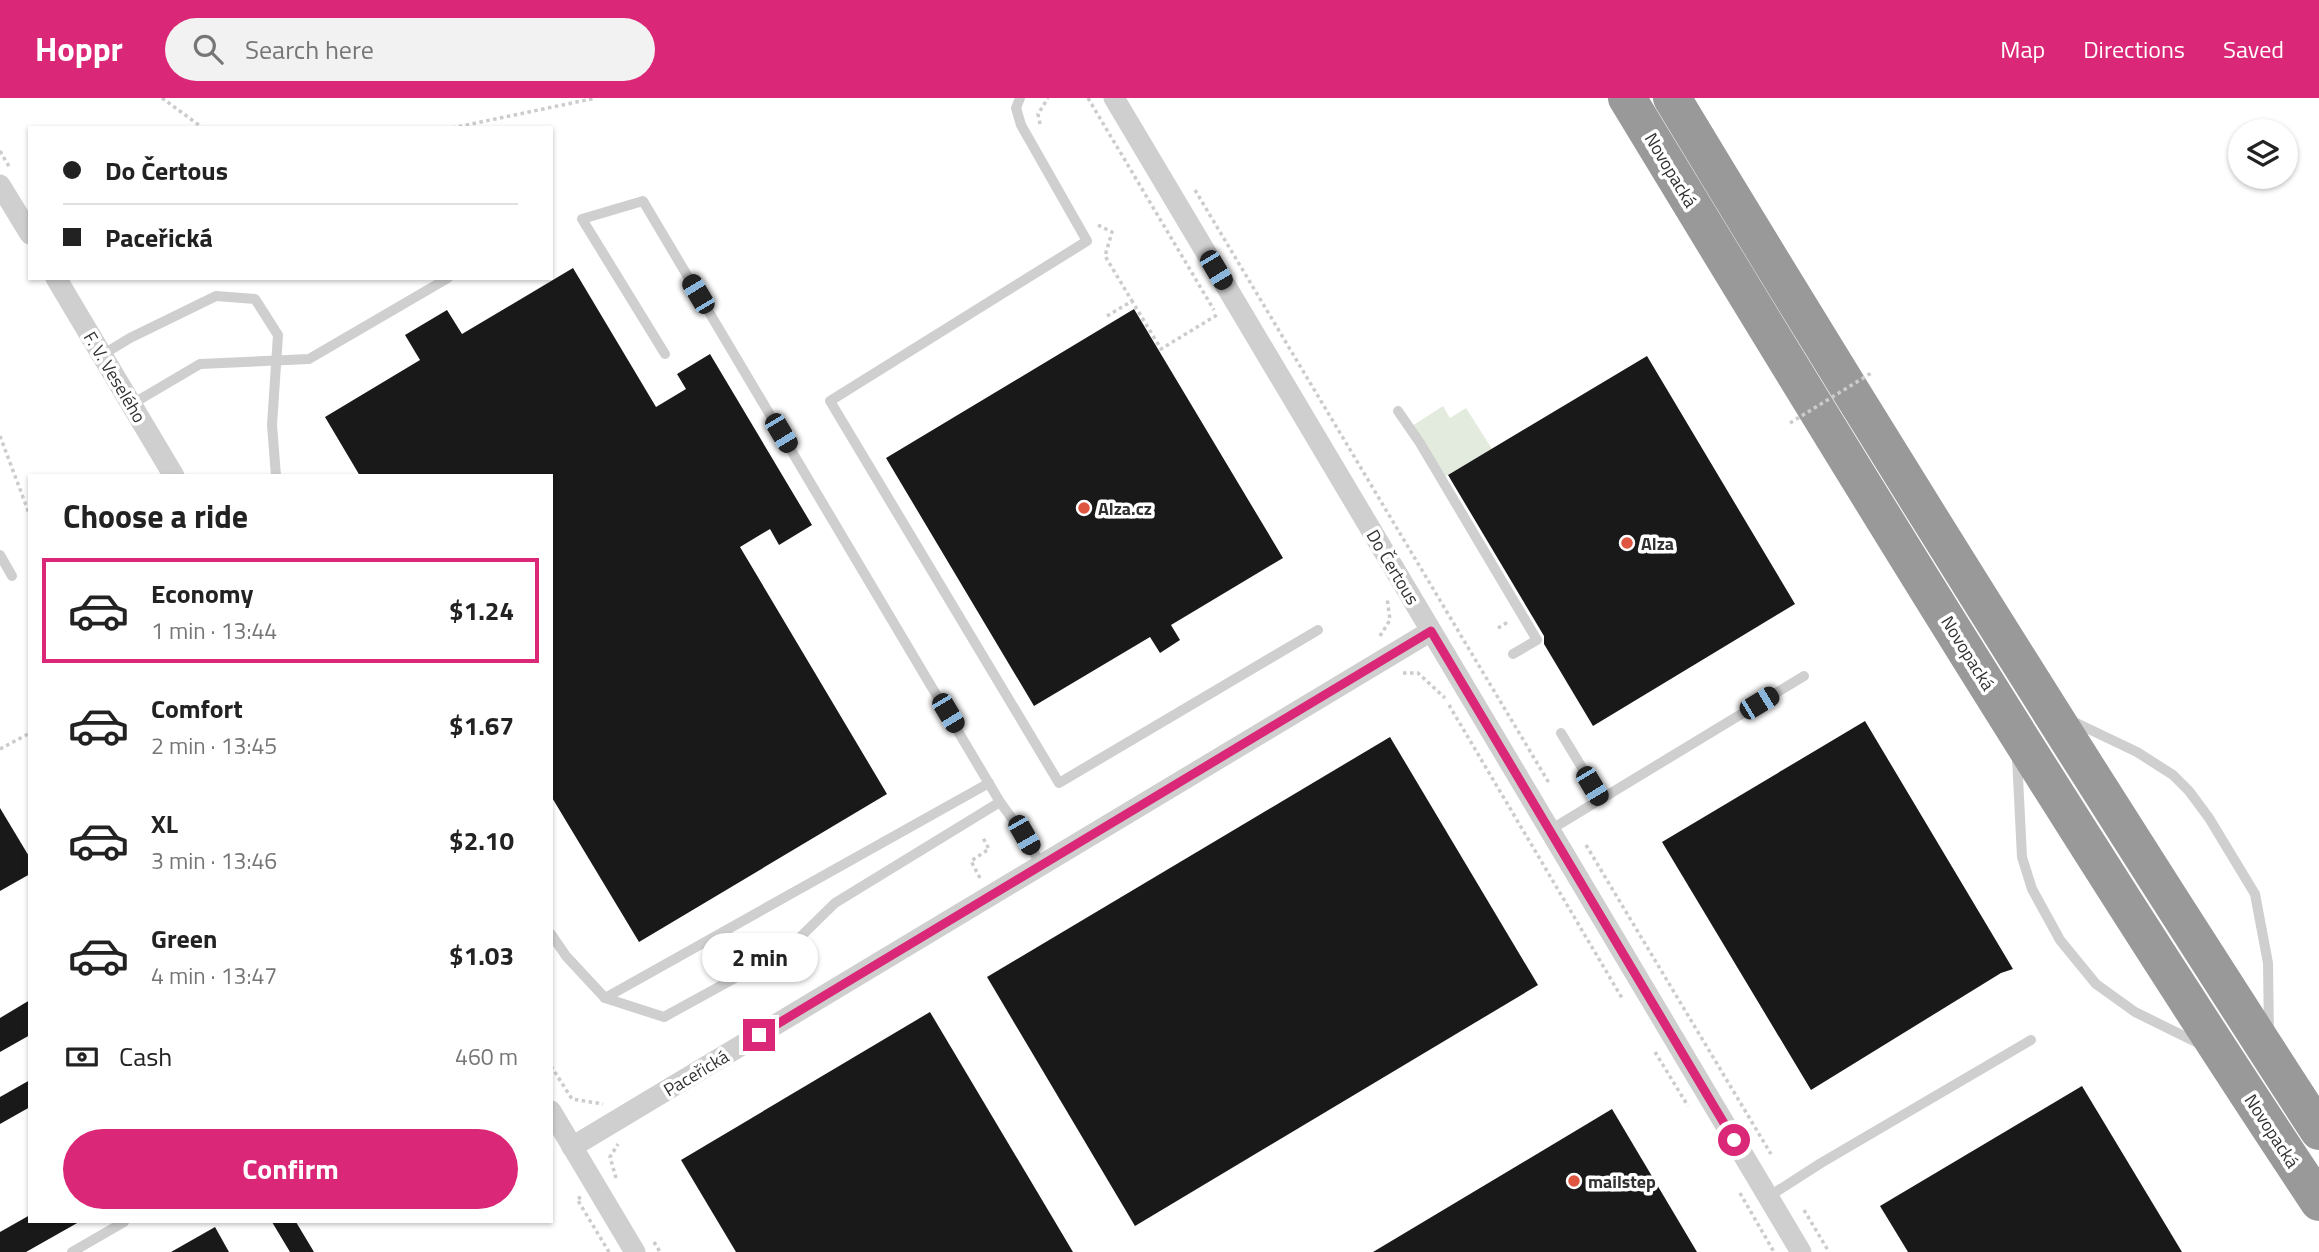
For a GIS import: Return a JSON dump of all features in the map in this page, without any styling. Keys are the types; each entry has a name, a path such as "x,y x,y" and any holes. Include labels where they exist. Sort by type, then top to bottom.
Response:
{"highway":[{"name":"Novopacká","path":"1627,98 1815,408 2016,730 2221,1054 2319,1202"},
{"path":"1672,98 1847,389 2048,709 2319,1131"}],"street":[{"name":"Do Čertous","path":"1114,98 1801,1252"},
{"path":"0,185 28,231"},
{"name":"F. V. Veselého","path":"57,280 173,474"},
{"name":"Paceřická","path":"572,1147 1431,631"},
{"path":"553,1114 635,1252"}],"lane":[{"path":"1020,98 1016,108 1021,125 1087,241 830,401 1059,783 1318,630"},
{"path":"665,354 582,219 643,201 1000,802 1041,864"},
{"path":"132,404 200,364 309,359 445,280"},
{"path":"102,355 130,338 216,296 255,299 278,335 272,425 276,474"},
{"path":"1398,411 1420,443 1537,640 1513,653"},
{"path":"0,555 12,576"},
{"path":"1550,830 1804,676"},
{"path":"2048,709 2137,752 2173,775 2209,818 2255,894 2267,963 2269,1054"},
{"path":"2016,730 2022,857 2032,889 2060,940 2096,984 2135,1012 2221,1054"},
{"path":"1561,733 1601,799"},
{"path":"605,998 989,783"},
{"path":"553,937 566,956 605,998 664,1017 788,949 835,904 1000,802"},
{"path":"1768,1196 2031,1040"},
{"path":"72,1252 122,1223"}],"path":[{"path":"162,98 200,126"},
{"path":"462,126 596,98"},
{"path":"1088,98 1217,315 1161,349 1132,301 1107,316"},
{"path":"1161,179 1181,168 1549,783"},
{"path":"1790,423 1873,372"},
{"path":"0,436 28,511"},
{"path":"1387,598 1391,620 1379,638 1389,656 1399,673 1418,673 1443,695 1622,998"},
{"path":"0,749 28,734"},
{"path":"965,911 956,893 981,878 971,861 989,849 982,836"},
{"path":"1586,845 1771,1154"},
{"path":"553,1069 572,1099 604,1104 624,1134 610,1157 615,1176 622,1187"},
{"path":"1741,1195 1774,1252"},
{"path":"1804,1210 1829,1252"},
{"path":"654,1241 660,1252"}],"shaded area":[{"path":"1443,406 1450,418 1466,408 1492,449 1444,477 1412,426"}],"building":[{"path":"573,268 656,407 686,389 677,374 710,354 812,525 779,545 770,529 740,547 887,794 639,942 553,799 553,474 359,474 325,417 420,360 405,335 447,310 462,334"},
{"name":"Alza.cz","path":"1134,309 1283,558 1171,625 1180,640 1160,653 1150,637 1034,706 886,458"},
{"path":"1647,356 1795,604 1593,726 1544,644 1544,636 1448,475"},
{"path":"1865,721 2013,969 2001,973 1811,1090 1662,842"},
{"path":"1390,737 1538,985 1135,1226 987,977"},
{"path":"0,808 28,855 28,875 0,891"},
{"path":"28,1001 28,1036 0,1052 0,1018"},
{"path":"930,1012 1073,1252 736,1252 681,1160"},
{"path":"28,1081 28,1108 0,1124 0,1097"},
{"path":"2082,1086 2182,1252 1908,1252 1880,1206"},
{"name":"mailstep","path":"1612,1109 1697,1252 1373,1252"},
{"path":"28,1216 28,1223 77,1223 26,1252 0,1252 0,1232"},
{"path":"273,1223 297,1223 314,1252 290,1252"},
{"path":"215,1227 229,1252 171,1252"}],"place":[{"name":"Alza.cz","path":"1084,508"},
{"name":"Alza","path":"1627,543"},
{"name":"mailstep","path":"1574,1181"}],"route":[{"path":"759,1035 1431,631 1734,1140"}]}
